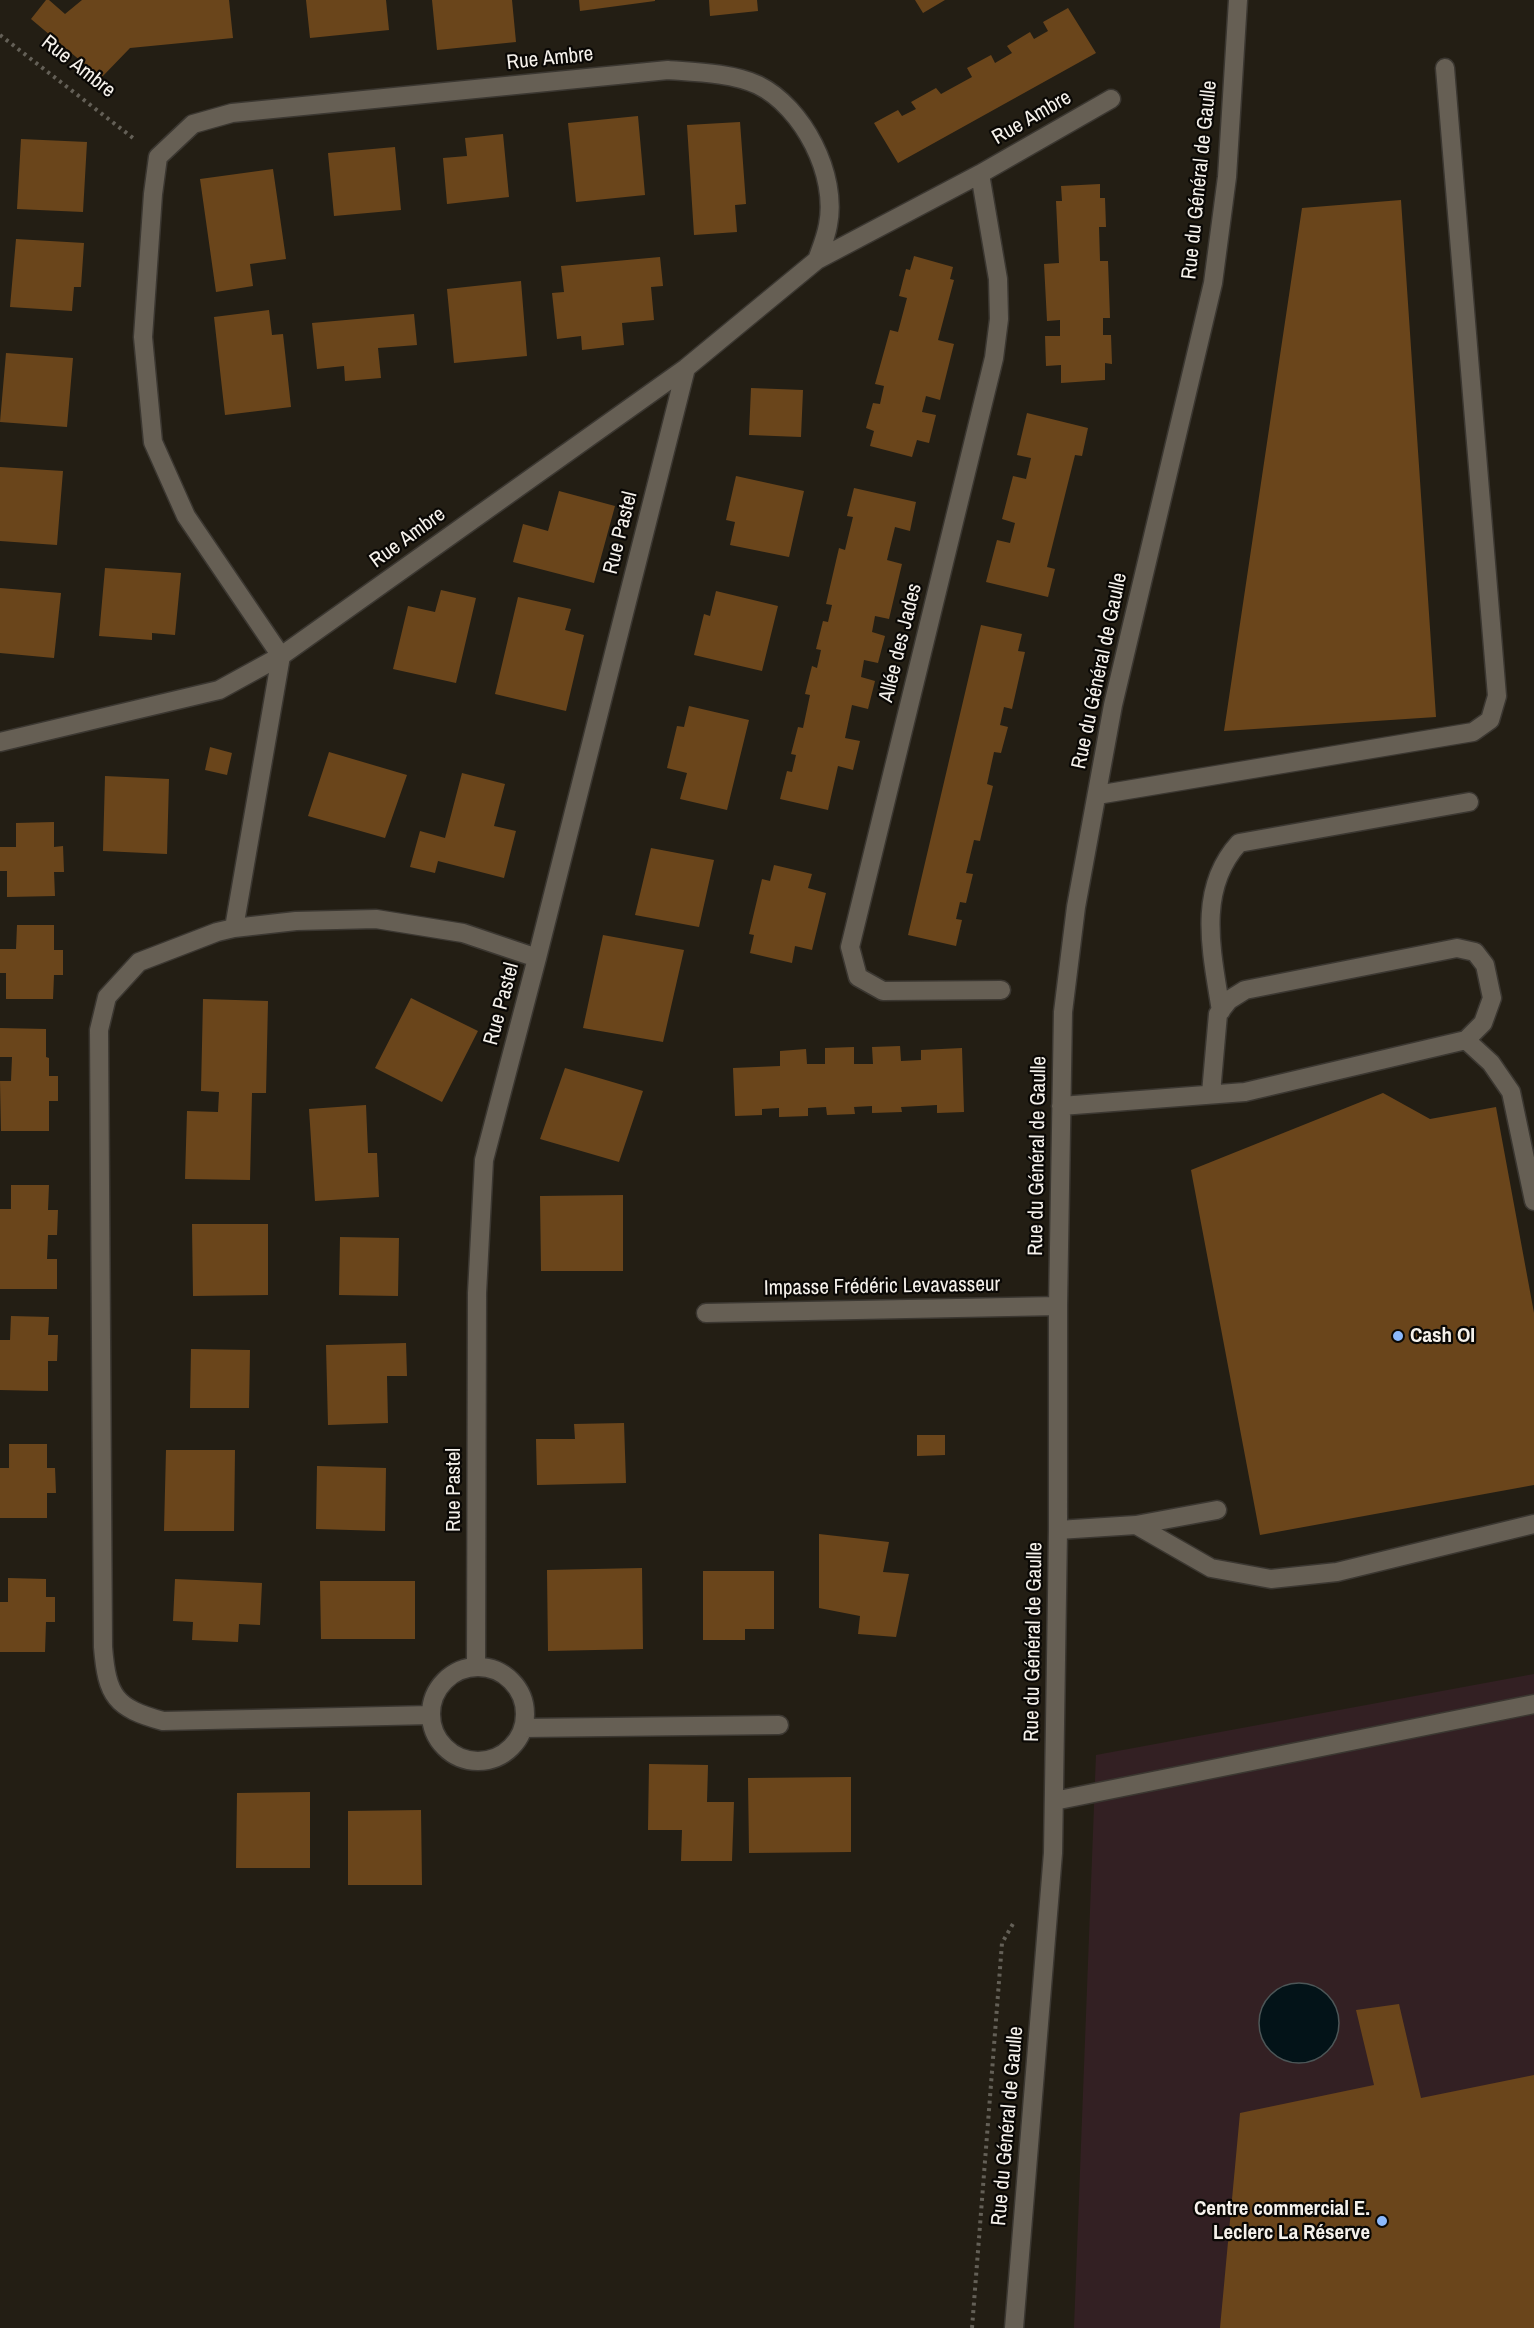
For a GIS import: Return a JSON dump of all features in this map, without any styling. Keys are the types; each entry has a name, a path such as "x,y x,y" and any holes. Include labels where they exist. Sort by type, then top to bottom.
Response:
{"street":[{"name":"Rue du Général de Gaulle","path":"1014,2328 1053,1853 1063,1012 1076,907 1113,705 1213,283 1227,177 1238,0"},
{"path":"1096,795 1473,732 1490,720 1497,696 1445,68"},
{"name":"Rue Ambre","path":"158,157 193,124 232,113 668,70 713,73 758,85 789,107 813,141 829,189 829,224 817,260"},
{"name":"Rue Ambre","path":"0,742 219,690 281,656 686,368 817,260 980,174 1111,99"},
{"path":"158,157 143,337 153,442 186,516 281,656 234,928"},
{"name":"Allée des Jades","path":"980,174 998,279 999,319 994,358 850,946 858,976 883,991 1001,990"},
{"name":"Rue Pastel","path":"476,1666 477,1293 484,1160 686,368"},
{"path":"1221,1011 1210,934 1214,888 1225,858 1239,843 1469,802"},
{"path":"431,1715 163,1721 141,1715 120,1704 105,1677 99,1030 107,997 139,962 217,932 234,928 296,921 376,919 464,933 537,958"},
{"path":"1061,1106 1245,1092 1467,1040 1483,1023 1492,998 1485,965 1475,952 1457,948 1245,990 1229,999 1218,1014 1211,1093"},
{"path":"1467,1040 1491,1063 1511,1092 1534,1201"},
{"name":"Impasse Frédéric Levavasseur","path":"706,1313 1058,1306"},
{"path":"1058,1530 1136,1525 1217,1510"},
{"path":"1136,1525 1211,1568 1271,1579 1337,1572 1534,1524"},
{"path":"476,1666 497,1671 515,1685 523,1698 525,1713 523,1728 516,1741 506,1752 479,1761 465,1759 451,1752 434,1730 431,1715 433,1701 440,1687 449,1677 461,1670 476,1666"},
{"path":"1054,1801 1534,1704"},
{"path":"523,1728 779,1725"}],"path":[{"name":"Rue Ambre","path":"0,35 158,157"},
{"path":"972,2328 1002,1943 1019,1913"}],"shaded area":[{"path":"1534,1674 1534,2328 1074,2328 1096,1755"},
{"path":"1299,1983 1314,1986 1327,1995 1336,2008 1339,2023 1336,2038 1327,2051 1314,2060 1299,2063 1284,2060 1271,2051 1262,2038 1259,2023 1262,2008 1271,1995 1284,1986"}],"building":[{"path":"46,0 65,14 82,0 229,0 233,38 130,48 101,78 31,19"},
{"path":"306,0 386,0 389,30 310,38"},
{"path":"432,0 512,0 516,42 437,50"},
{"path":"579,0 655,0 655,1 580,11"},
{"path":"709,0 757,0 758,11 710,16"},
{"path":"915,0 945,0 923,13"},
{"path":"1068,8 1096,53 898,163 874,123 898,110 902,116 916,109 911,102 936,88 941,94 972,77 967,68 991,55 995,63 1012,53 1007,46 1030,32 1034,39 1048,31 1043,22"},
{"path":"638,116 645,195 576,202 568,123"},
{"path":"740,122 746,204 735,205 737,232 694,235 687,125"},
{"path":"503,134 509,197 447,204 443,158 467,156 465,138"},
{"path":"21,139 87,142 83,212 17,209"},
{"path":"395,147 401,210 334,216 328,153"},
{"path":"273,169 286,259 250,264 253,286 216,292 200,179"},
{"path":"1100,184 1100,198 1105,198 1106,227 1099,227 1100,261 1108,261 1110,318 1103,318 1103,335 1111,335 1112,364 1105,363 1105,380 1061,383 1061,365 1046,366 1045,336 1060,336 1060,320 1047,321 1044,264 1059,263 1056,201 1062,201 1061,186"},
{"path":"1401,200 1436,717 1224,731 1302,208"},
{"path":"16,239 84,243 81,287 74,287 72,311 10,307"},
{"path":"914,256 953,267 950,279 954,280 938,340 954,344 940,400 926,396 922,412 936,415 929,443 917,440 912,457 870,446 874,431 866,428 873,403 880,404 884,386 875,384 890,330 898,332 907,298 899,296 906,269 910,270"},
{"path":"660,257 663,286 651,287 654,320 622,323 624,345 582,350 581,336 557,339 552,293 564,292 561,266"},
{"path":"521,281 527,356 454,363 447,289"},
{"path":"269,310 272,335 283,334 291,407 225,415 214,317"},
{"path":"414,314 417,345 378,348 381,378 345,381 344,366 317,369 312,323"},
{"path":"6,353 73,358 67,427 0,422"},
{"path":"751,388 803,390 801,437 749,435"},
{"path":"1027,413 1088,428 1082,456 1075,455 1047,567 1055,569 1048,597 986,582 997,540 1010,543 1015,523 1002,519 1013,476 1026,479 1031,458 1017,455"},
{"path":"0,467 63,471 57,545 0,541"},
{"path":"736,476 804,491 789,557 730,545 735,522 726,520"},
{"path":"854,488 916,502 910,531 895,527 887,560 902,564 889,619 875,616 872,632 885,636 878,663 864,660 861,677 875,681 868,709 852,705 845,738 860,741 853,770 838,766 828,810 780,799 787,771 792,772 796,755 791,754 798,727 803,728 810,695 805,694 812,666 817,668 821,650 816,649 823,621 828,622 832,605 826,604 839,548 845,550 853,517 847,516"},
{"path":"559,491 615,506 594,583 513,562 523,524 548,531"},
{"path":"105,568 181,573 175,635 152,633 152,640 99,636"},
{"path":"0,588 61,593 54,658 0,653"},
{"path":"441,590 476,598 456,683 393,669 408,606 435,612"},
{"path":"716,591 778,606 762,671 694,655 704,614 710,616"},
{"path":"518,597 571,609 565,630 584,635 566,711 495,694"},
{"path":"981,625 1022,634 1018,651 1025,652 1012,709 1004,707 1000,725 1008,727 1001,753 994,752 987,784 993,786 980,841 974,840 966,873 973,874 966,903 960,902 956,919 962,920 956,946 908,935"},
{"path":"689,706 749,720 727,810 680,799 687,773 667,768 677,726 684,727"},
{"path":"210,747 232,753 227,775 205,770"},
{"path":"329,752 407,775 385,838 308,816"},
{"path":"462,773 505,784 494,826 516,831 504,878 438,861 435,873 410,867 420,831 445,838"},
{"path":"105,776 169,779 167,854 103,851"},
{"path":"54,822 54,847 63,846 64,872 54,872 55,896 7,897 7,871 0,871 0,847 16,847 16,823"},
{"path":"651,848 714,860 699,927 635,915"},
{"path":"774,865 812,874 808,888 826,893 812,950 795,946 792,963 750,953 754,935 749,934 762,879 770,881"},
{"path":"17,925 54,925 54,950 63,950 63,975 54,975 53,999 6,999 6,973 0,973 0,949 16,949"},
{"path":"603,935 684,950 663,1042 583,1028"},
{"path":"411,998 478,1031 442,1102 375,1068"},
{"path":"203,999 268,1001 266,1093 252,1093 250,1180 185,1179 187,1111 218,1112 219,1092 201,1091"},
{"path":"0,1028 46,1029 49,1076 58,1076 58,1101 49,1101 49,1131 1,1131 0,1081 11,1081 12,1057 0,1057"},
{"path":"900,1046 901,1061 921,1060 921,1050 962,1048 964,1112 937,1113 937,1105 901,1107 902,1112 872,1113 872,1106 854,1107 855,1114 827,1115 826,1107 808,1108 808,1116 779,1117 779,1108 762,1109 762,1115 735,1116 733,1068 780,1066 780,1051 806,1049 807,1064 825,1064 825,1048 854,1047 854,1064 873,1064 872,1047"},
{"path":"565,1068 643,1091 619,1162 540,1139"},
{"path":"1383,1093 1430,1119 1496,1107 1534,1313 1534,1485 1260,1535 1191,1170"},
{"path":"366,1105 368,1153 377,1153 379,1197 315,1201 309,1109"},
{"path":"11,1185 49,1185 48,1210 58,1210 57,1235 48,1235 47,1259 57,1259 57,1289 0,1289 0,1209 11,1209"},
{"path":"623,1195 623,1271 541,1271 540,1196"},
{"path":"192,1224 268,1224 268,1295 193,1296"},
{"path":"340,1237 399,1238 398,1296 339,1295"},
{"path":"11,1316 49,1317 48,1335 58,1335 57,1361 48,1361 48,1391 0,1390 0,1340 10,1340"},
{"path":"406,1343 407,1376 387,1376 388,1423 328,1425 326,1345"},
{"path":"191,1349 250,1350 249,1408 190,1408"},
{"path":"624,1423 626,1483 537,1485 536,1439 575,1439 574,1424"},
{"path":"917,1435 945,1435 945,1455 917,1456"},
{"path":"9,1444 47,1444 47,1468 55,1468 56,1493 47,1493 47,1518 0,1518 0,1468 9,1468"},
{"path":"166,1450 235,1450 234,1531 164,1531"},
{"path":"317,1466 386,1468 385,1531 316,1529"},
{"path":"819,1534 889,1542 883,1572 909,1574 896,1637 858,1634 860,1616 819,1608"},
{"path":"642,1568 643,1649 548,1651 547,1570"},
{"path":"703,1571 774,1571 774,1629 745,1629 745,1640 703,1640"},
{"path":"8,1578 46,1579 46,1597 55,1597 55,1622 46,1622 45,1652 0,1652 0,1602 8,1602"},
{"path":"175,1579 262,1583 260,1625 239,1624 238,1642 192,1640 193,1622 173,1621"},
{"path":"320,1581 415,1581 415,1639 321,1639"},
{"path":"649,1764 708,1765 707,1802 734,1802 732,1861 681,1861 682,1830 648,1830"},
{"path":"851,1777 851,1852 749,1853 748,1778"},
{"path":"310,1792 310,1868 236,1868 237,1793"},
{"path":"421,1810 422,1885 348,1885 348,1811"},
{"name":"Centre commercial E. Leclerc La Réserve","path":"1399,2004 1421,2098 1534,2075 1534,2328 1220,2328 1240,2113 1374,2085 1356,2010"}],"place":[{"name":"Cash OI","path":"1398,1336"},
{"name":"Centre commercial E. Leclerc La Réserve","path":"1382,2221"}]}
